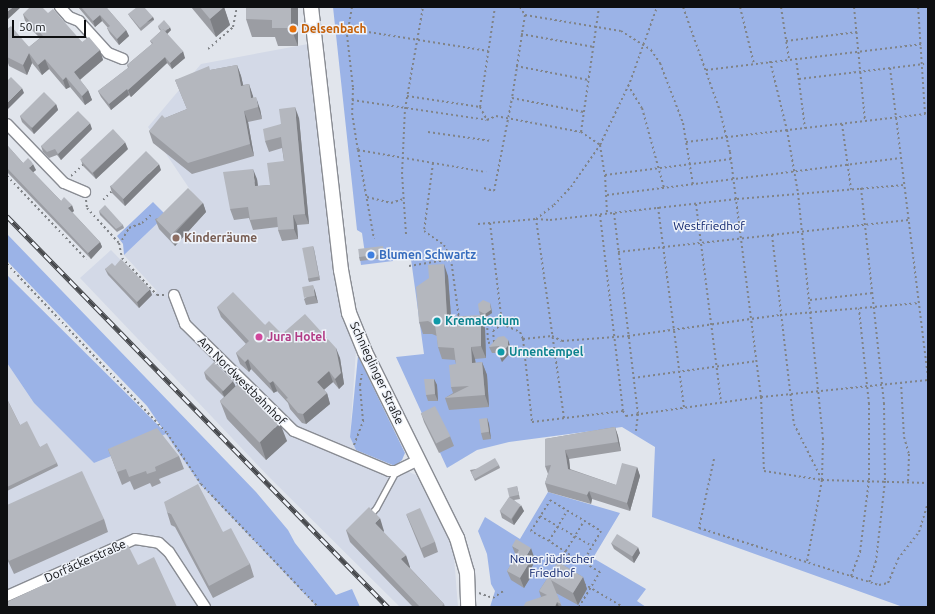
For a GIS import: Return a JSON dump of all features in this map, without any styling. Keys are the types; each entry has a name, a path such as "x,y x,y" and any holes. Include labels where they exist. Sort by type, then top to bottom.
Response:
{"main road":[{"name":"Schnieglinger Straße","path":"311,7 345,293 358,336 457,538 465,563 468,589 468,607"}],"street":[{"path":"60,7 69,17 79,21 108,53 122,59"},
{"path":"7,124 64,183 85,192"},
{"name":"Am Nordwestbahnhof","path":"174,295 185,324 286,425 294,431 389,471 396,471"},
{"path":"396,471 419,460"},
{"name":"Dorfäckerstraße","path":"7,596 135,539 159,543 169,552 205,607"}],"lane":[{"path":"369,516 376,508 396,471"}],"path":[{"path":"208,49 233,27 237,7"},
{"path":"352,7 348,29 352,100 358,150 374,239"},
{"path":"406,234 402,158 405,108 423,7"},
{"path":"487,120 480,107 495,7"},
{"path":"520,7 525,14 622,31 644,44 660,63 684,123 693,185"},
{"path":"581,132 598,26 599,7"},
{"path":"536,219 567,192 600,145 628,85 657,7"},
{"path":"683,7 706,70 731,159 761,397 764,471 822,480 869,480 928,483"},
{"path":"740,7 754,64"},
{"path":"781,7 789,59"},
{"path":"854,7 865,121"},
{"path":"686,142 926,114 923,44 918,7"},
{"path":"484,188 494,191 509,118 520,34 525,14"},
{"path":"348,29 488,51"},
{"path":"786,41 857,32"},
{"path":"520,34 594,47"},
{"path":"706,70 770,61 923,44"},
{"path":"796,58 805,128"},
{"path":"770,61 787,130 798,193 823,438 822,480 807,562"},
{"path":"799,79 860,70 924,64"},
{"path":"516,66 589,80"},
{"path":"600,215 613,337 623,411 626,416 761,397 819,392 867,385 928,379 890,68"},
{"path":"7,84 13,78"},
{"path":"628,85 642,108 664,188"},
{"path":"407,96 480,107"},
{"path":"512,98 584,112"},
{"path":"352,100 487,120 496,116 581,132 600,145 605,175 607,214"},
{"path":"842,124 851,189"},
{"path":"428,132 491,141"},
{"path":"358,150 486,172"},
{"path":"607,195 900,158"},
{"path":"605,175 658,166 731,159"},
{"path":"64,183 86,162"},
{"path":"433,163 424,231 444,245 451,259 459,323"},
{"path":"7,176 86,259"},
{"path":"103,200 119,184"},
{"path":"478,224 536,219 550,220 737,199 904,185"},
{"path":"861,188 883,384 885,481 876,561 869,582"},
{"path":"85,192 87,208 119,243 122,258 157,296 174,295"},
{"path":"367,197 391,203 403,199"},
{"path":"696,204 721,402"},
{"path":"658,207 684,408"},
{"path":"614,213 638,414 636,431"},
{"path":"122,240 129,228 142,223 152,214"},
{"path":"536,219 564,418"},
{"path":"618,252 865,223 908,220"},
{"path":"490,223 502,324"},
{"path":"772,235 780,315 794,424 822,480"},
{"path":"409,266 451,259"},
{"path":"7,264 167,433 201,484 318,607"},
{"path":"810,300 873,293"},
{"path":"523,340 552,336 562,341 628,336 780,315 919,303"},
{"path":"851,576 860,552 869,480 867,385 858,308"},
{"path":"474,321 487,322 488,343 494,342 493,331 502,324"},
{"path":"502,324 520,332 523,340 532,422 623,411"},
{"path":"526,357 554,354"},
{"path":"633,378 757,361"},
{"path":"351,454 363,421 360,385 362,372"},
{"path":"902,382 904,437 909,454 908,482"},
{"path":"714,459 699,528 879,585 888,582 898,559 919,532 928,502"},
{"path":"579,607 600,572 582,562 549,541 531,531 550,500 601,531 582,562"},
{"path":"549,541 567,511"},
{"path":"540,516 592,546"},
{"path":"556,567 584,521"},
{"path":"578,580 618,606 623,607"},
{"path":"468,589 493,598 505,590"}],"shaded area":[{"path":"308,44 341,313 356,350 350,437 356,450 416,475 453,544 458,607 400,607 270,478 80,278 111,250 154,294 157,291 124,255 191,191 148,127 201,64"},
{"path":"7,363 34,403 94,463 166,434 200,484 317,607 7,607"}],"green space":[{"name":"Westfriedhof","path":"333,7 928,7 928,607 903,607 652,517 655,447 622,427 509,442 477,450 447,468 396,357 424,354 410,252 392,255 393,261 361,265 359,252 365,251 362,233 357,230"},
{"path":"153,202 166,215 124,255 123,244 117,236"},
{"path":"7,234 256,492 288,530 295,543 336,595 352,589 360,607 317,607 200,484 166,434 94,463 34,403 7,363 7,275 164,431 147,406 7,261"},
{"path":"358,356 405,453 402,460 395,466 356,450 350,437"},
{"name":"Neuer jüdischer Friedhof","path":"548,492 620,513 593,558 646,589 637,601 646,607 490,607 495,591 491,584 487,554 478,531 485,517 520,539"}],"building":[{"path":"7,7 13,7 7,12"},
{"path":"30,7 42,7 48,13 53,9 82,42 89,37 100,50 74,72 88,90 82,96 66,77 63,80 45,59 38,65 29,53 23,65 7,57 7,29 11,26 29,47 43,36 23,14"},
{"path":"81,7 106,7 126,30 117,39 107,28 110,26 100,15 93,21"},
{"path":"137,7 144,7 153,17 140,28 128,14"},
{"path":"200,7 224,7 210,19"},
{"path":"246,7 291,7 291,28 272,28 272,20 246,19"},
{"path":"164,20 170,27 165,31 163,29 162,31 158,26"},
{"path":"163,29 183,51 170,63 165,57 128,90 127,89 109,104 98,91 129,67 127,65 153,43 150,41"},
{"path":"237,65 241,86 249,84 251,98 256,97 258,107 244,111 250,144 188,163 149,131 162,115 165,118 187,109 175,80 209,66 210,70"},
{"path":"11,77 22,88 7,103 7,81"},
{"path":"44,92 56,104 32,128 20,116"},
{"path":"295,107 305,214 293,215 294,229 278,230 277,217 250,220 248,207 230,209 223,172 253,169 255,186 270,185 267,163 284,161 281,137 265,141 263,129 281,124 279,109"},
{"path":"78,111 90,123 58,154 55,149 47,152 41,146"},
{"path":"113,129 125,142 92,173 80,160"},
{"path":"7,145 23,163 28,158 31,161 33,164 29,168 61,201 64,197 72,205 68,208 100,242 88,253 7,168"},
{"path":"146,151 159,164 123,199 111,186"},
{"path":"188,188 203,203 171,235 156,220"},
{"path":"105,205 123,225 116,229 99,211"},
{"path":"313,246 319,276 308,279 302,248"},
{"path":"383,246 384,254 359,257 358,249"},
{"path":"121,259 150,289 137,302 105,269 112,263 115,266"},
{"path":"444,264 447,317 481,315 481,346 471,347 472,363 482,362 485,395 445,398 469,386 451,387 449,365 456,364 454,348 438,347 435,325 428,321 419,322 416,287 429,278 428,265"},
{"path":"313,285 315,296 304,298 302,287"},
{"path":"233,292 265,325 269,321 282,334 305,314 336,348 341,373 335,379 329,371 317,382 327,393 303,414 298,413 286,399 288,398 273,381 270,383 248,359 245,362 236,353 249,341 217,307"},
{"path":"483,300 490,303 491,310 485,314 479,311 478,304"},
{"path":"504,336 508,340 508,346 499,355 499,346 489,347 498,337"},
{"path":"214,362 233,381 223,391 204,372"},
{"path":"424,379 434,379 435,394 426,395"},
{"path":"240,382 280,423 259,442 220,401"},
{"path":"7,399 20,425 27,421 40,447 47,443 57,463 7,487"},
{"path":"435,406 450,436 436,444 421,413"},
{"path":"487,418 489,432 481,433 479,419"},
{"path":"615,427 618,442 565,450 568,469 616,485 622,463 637,467 627,503 589,491 587,495 545,483 551,465 545,466 545,439"},
{"path":"157,428 179,456 155,467 156,471 147,474 146,471 129,477 126,469 117,472 108,449"},
{"path":"495,458 499,465 475,479 471,472"},
{"path":"82,471 104,519 9,561 7,557 7,505"},
{"path":"198,484 223,532 231,528 250,564 209,586 171,514 167,512 164,502"},
{"path":"517,486 519,495 509,497 507,488"},
{"path":"509,497 521,505 511,519 499,511"},
{"path":"369,507 380,518 375,523 406,555 401,559 444,604 441,607 420,607 346,530"},
{"path":"420,508 435,542 421,548 406,514"},
{"path":"617,534 638,547 632,557 611,543"},
{"path":"516,539 531,548 525,563 528,565 520,578 507,571 519,550 512,546"},
{"path":"128,545 138,565 154,557 177,607 7,607 7,602"},
{"path":"558,562 583,577 573,593 551,580 561,604 557,602 555,607 523,607 526,602 547,595 539,591"}],"railway":[{"path":"7,216 388,607"}],"place":[{"name":"Delsenbach","path":"293,29"},
{"name":"Kinderräume","path":"176,238"},
{"name":"Blumen Schwartz","path":"371,255"},
{"name":"Krematorium","path":"437,321"},
{"name":"Jura Hotel","path":"259,337"},
{"name":"Urnentempel","path":"501,352"}]}
